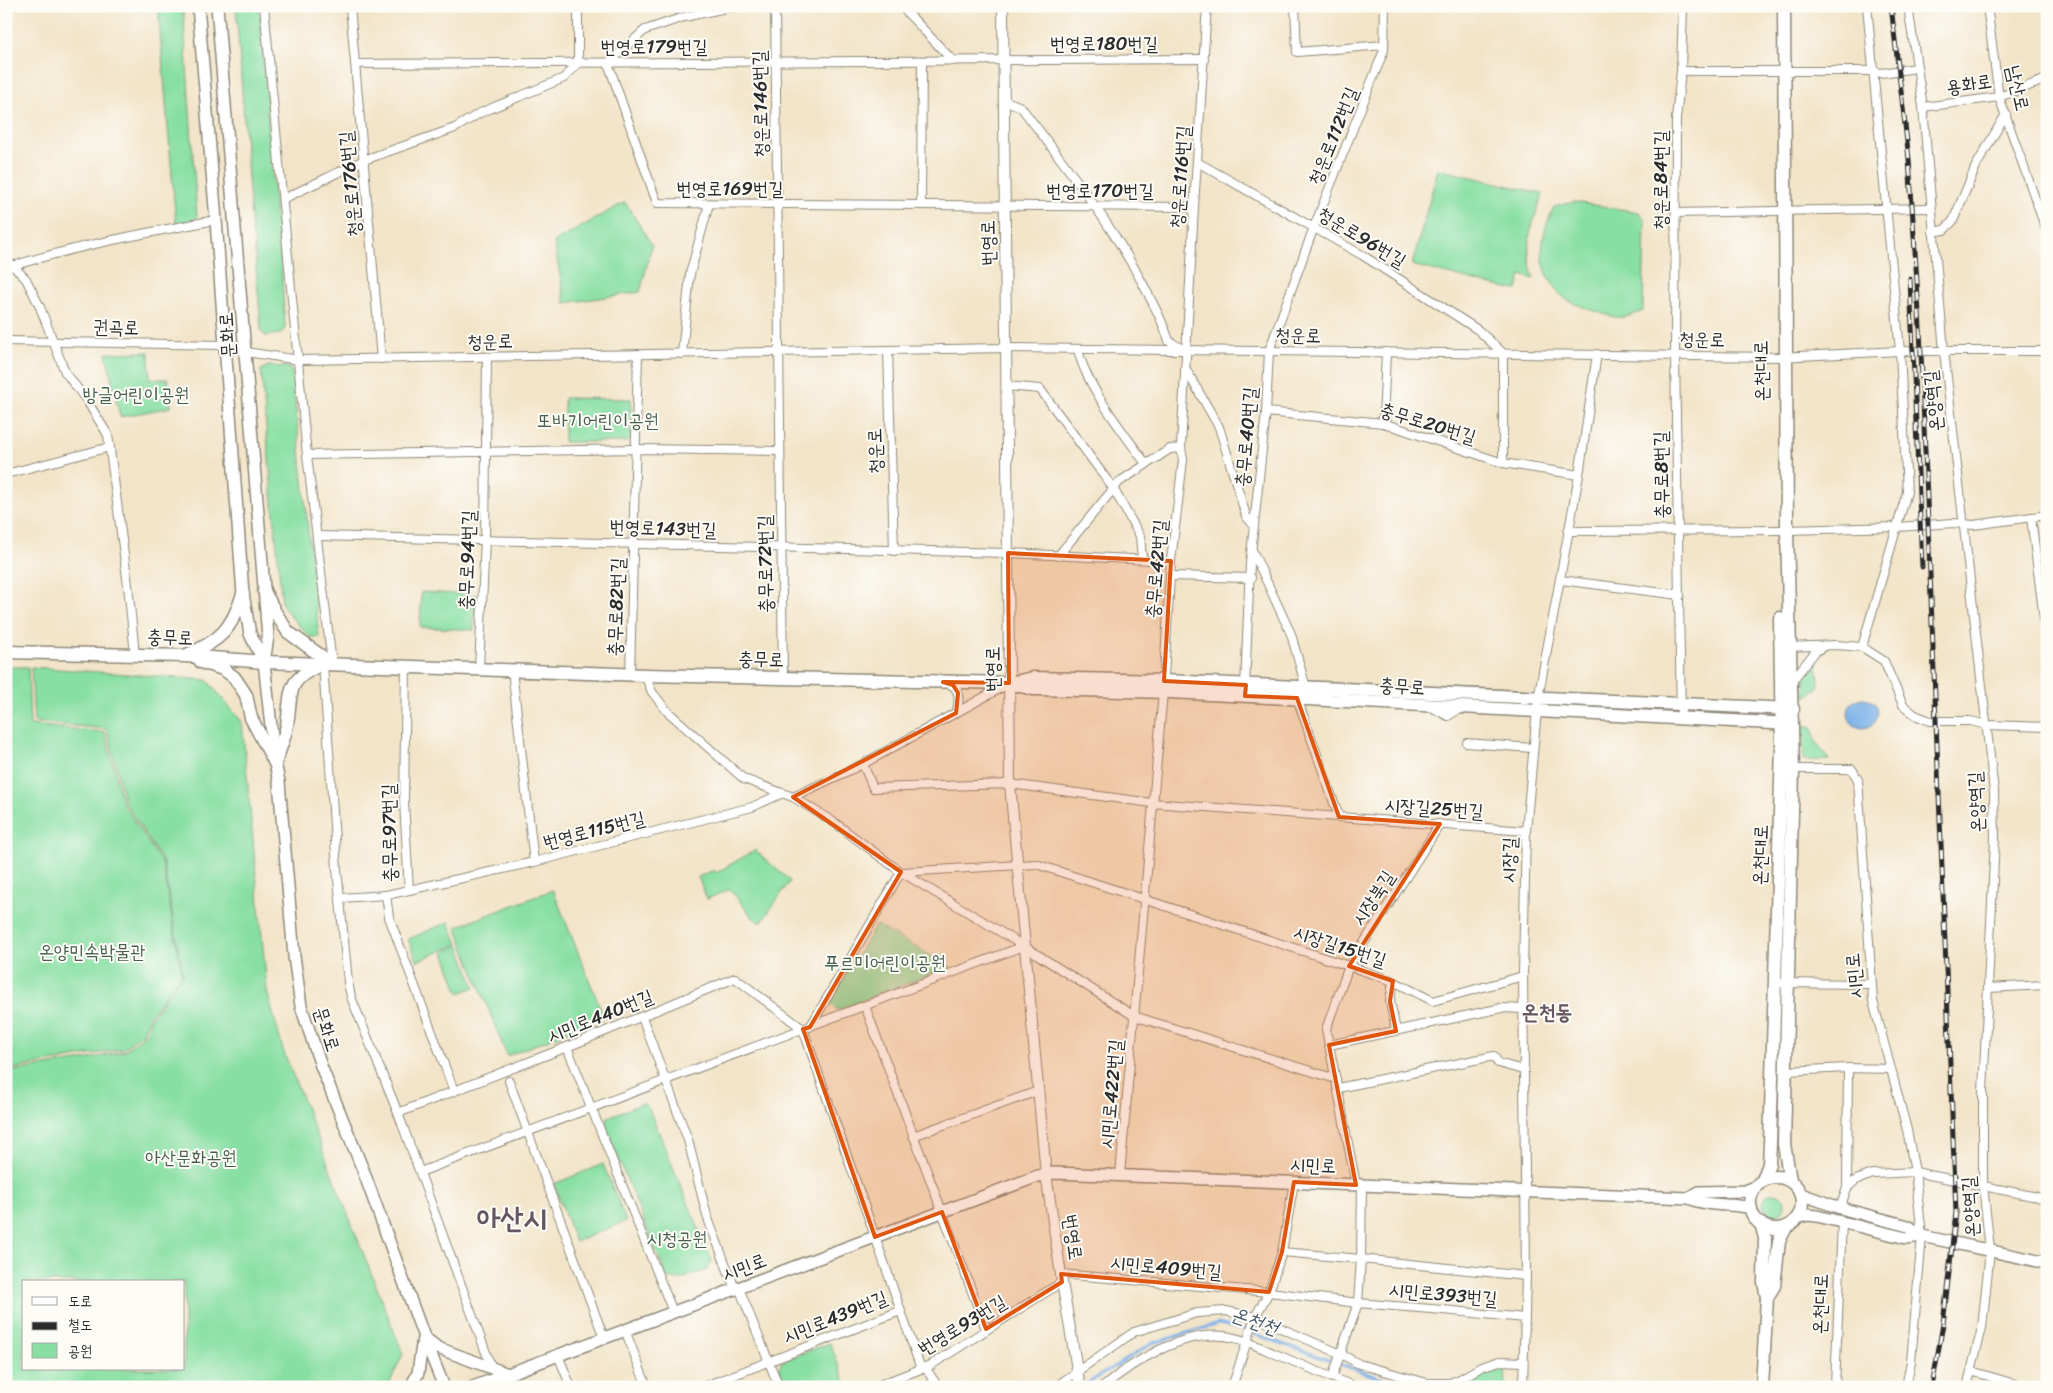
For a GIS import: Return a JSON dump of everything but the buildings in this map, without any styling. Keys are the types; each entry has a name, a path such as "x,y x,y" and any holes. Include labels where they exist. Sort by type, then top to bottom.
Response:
{"main road":[{"name":"문화로","path":"198,6 216,220 243,594 250,634 264,662"},
{"name":"문화로","path":"218,6 268,637 264,662 275,763 279,782 294,956 301,1006 321,1066 363,1170 444,1387"},
{"name":"온천대로","path":"1776,6 1781,72"},
{"name":"온천대로","path":"1784,6 1781,72 1782,357 1787,724 1781,983 1786,1071 1784,1144 1790,1180"},
{"name":"온천대로","path":"1784,530 1789,647 1787,683"},
{"path":"264,591 288,632 327,664"},
{"path":"185,656 207,646 228,628 236,615 243,594"},
{"name":"충무로","path":"6,652 185,656 264,662 645,675 1010,683 1033,689 1163,687 1245,690 1306,688 1681,719 1787,724"},
{"path":"185,656 223,669 234,677 246,695 252,718 275,763"},
{"path":"275,763 287,726 289,696 295,680 306,671 327,664"},
{"name":"충무로","path":"1245,690 1297,698 1432,707 1681,706 1787,709"},
{"name":"온천대로","path":"1759,1183 1768,1164 1781,983 1793,769 1787,724"},
{"name":"시민로","path":"473,1387 1046,1174 1061,1172 1689,1198 1698,1203 1737,1204 1751,1208"},
{"path":"1767,1297 1774,1286 1779,1241 1786,1227 1799,1216 1803,1206 1801,1194 1790,1180 1779,1176 1759,1183 1750,1200 1754,1216 1762,1224 1774,1229 1786,1227"},
{"name":"시민로","path":"1689,1198 1699,1192 1745,1191 1759,1183"},
{"path":"1801,1194 1840,1208 1908,1226 1922,1236"},
{"path":"1799,1216 1808,1215 1906,1238 1922,1236 2047,1263"},
{"path":"1762,1224 1765,1238 1764,1282 1767,1297 1762,1387"},
{"path":"424,1336 438,1348 508,1374 501,1387"},
{"path":"411,1387 418,1373 424,1336"}],"street":[{"path":"264,6 308,455 318,536 348,982 351,997 398,1113 492,1368"},
{"name":"청운로176번길","path":"350,6 380,359"},
{"path":"283,199 364,160 455,128 480,113 564,78 578,63 578,6"},
{"path":"608,63 645,30 684,17 735,6"},
{"name":"청운로146번길","path":"776,6 779,352"},
{"path":"901,6 953,61"},
{"name":"번영로","path":"1003,6 1010,784 1046,1174 1061,1278 1080,1387"},
{"name":"청운로116번길","path":"1185,350 1207,6"},
{"path":"1295,6 1297,52 1384,45"},
{"name":"청운로112번길","path":"1269,351 1314,226 1384,50 1385,6"},
{"name":"청운로84번길","path":"1675,354 1676,119 1681,71 1683,6"},
{"path":"1862,647 1907,492 1900,351 1867,6"},
{"name":"온양역길","path":"1908,6 1923,108 1930,208 1944,352 1987,726 1995,814 1983,1092 1983,1185 1990,1250 1982,1328 1967,1387"},
{"name":"남산로","path":"1987,6 1999,97 2047,232"},
{"name":"번영로180번길","path":"1004,60 1204,59"},
{"name":"번영로179번길","path":"355,64 1004,60"},
{"path":"921,205 922,61"},
{"name":"번영로169번길","path":"608,63 658,203 1006,206"},
{"path":"1681,71 1881,72 1917,68"},
{"name":"용화로","path":"1923,108 1999,97 2047,79"},
{"path":"1004,100 1021,108 1096,206 1128,257 1164,326 1169,341 1185,350"},
{"path":"1933,232 1944,230 1953,221 1976,166 2006,114"},
{"name":"청운로96번길","path":"1197,162 1314,226 1378,265 1478,330 1503,353"},
{"path":"682,354 690,274 709,204"},
{"name":"번영로170번길","path":"1006,206 1194,207"},
{"path":"1676,213 1930,208"},
{"path":"10,267 46,256 216,220"},
{"path":"6,259 10,267 26,279 40,307 65,372 108,435 135,655"},
{"name":"권곡로","path":"6,341 224,345"},
{"name":"청운로","path":"246,352 299,360 1006,348 1675,354 1782,357 1900,351 2047,351"},
{"path":"1078,349 1080,360 1106,408 1146,464"},
{"name":"청운로","path":"888,350 894,551"},
{"name":"충무로42번길","path":"1163,687 1171,561 1183,460 1181,448 1185,350"},
{"name":"충무로40번길","path":"1245,690 1252,550 1266,412 1269,351"},
{"name":"충무로72번길","path":"779,352 783,678"},
{"path":"1383,423 1386,352"},
{"path":"1503,353 1503,463"},
{"name":"충무로82번길","path":"630,674 638,354"},
{"path":"1537,706 1579,474 1597,354"},
{"name":"충무로8번길","path":"1675,354 1681,719"},
{"name":"충무로94번길","path":"479,669 484,540 487,357"},
{"name":"충무로40번길","path":"1185,368 1219,427 1246,516 1254,526"},
{"path":"1006,386 1040,389 1113,488 1140,536 1142,559"},
{"name":"충무로20번길","path":"1266,412 1383,423 1503,463 1579,474"},
{"path":"6,474 110,447"},
{"path":"1058,556 1113,488 1170,449 1181,448"},
{"path":"308,455 636,450 780,450"},
{"path":"1568,531 1784,530 1898,527 1953,523 1974,525 2047,515"},
{"path":"2031,517 2047,642"},
{"name":"번영로143번길","path":"318,536 1008,553"},
{"path":"1252,550 1291,634 1306,688"},
{"path":"1008,553 1171,561"},
{"path":"1171,576 1251,578"},
{"path":"1560,580 1680,595"},
{"path":"1787,683 1815,652 1824,646"},
{"path":"1789,647 1862,647 1884,661 1903,705 1915,715 1930,721 1970,721 1987,726 2047,727"},
{"name":"충무로97번길","path":"406,667 404,801 409,890 386,895 389,917 454,1091"},
{"path":"512,670 534,862"},
{"path":"645,675 652,692 667,711 744,779 794,797 835,823 901,872 1024,946"},
{"path":"942,682 953,685 958,693 959,703 956,713"},
{"path":"794,797 863,764 1010,683"},
{"name":"시민로422번길","path":"1120,1175 1163,687"},
{"path":"1297,698 1339,817"},
{"name":"시장길","path":"1524,1192 1523,976 1526,831 1537,706"},
{"path":"1467,743 1533,748"},
{"path":"863,764 873,788 1010,784 1152,803"},
{"name":"시민로","path":"1793,769 1852,769 1858,780 1873,1001 1915,1172 1922,1236"},
{"name":"번영로115번길","path":"409,890 534,862 752,807 783,794"},
{"name":"시장길25번길","path":"1152,803 1526,831"},
{"name":"시장북길","path":"1332,1378 1358,1303 1361,1259 1359,1185 1326,1030 1349,966 1440,824"},
{"path":"901,872 1036,864 1145,901"},
{"path":"875,1237 806,1028 901,872"},
{"path":"341,898 386,895"},
{"name":"시장길15번길","path":"1145,901 1393,981 1433,1001 1523,976"},
{"path":"420,1172 1024,946"},
{"name":"시민로422번길","path":"1024,946 1134,1016"},
{"name":"시민로440번길","path":"398,1113 642,1017 735,978 806,1028"},
{"path":"1393,981 1390,1001 1396,1030"},
{"path":"1781,983 1871,984"},
{"path":"1988,988 2047,985"},
{"path":"865,1006 986,1330"},
{"path":"1329,1045 1502,1008 1524,1009"},
{"path":"1134,1016 1336,1079"},
{"path":"642,1017 688,1140 707,1216 779,1387"},
{"path":"567,1047 672,1312"},
{"path":"1338,1088 1494,1056 1498,1063 1523,1070"},
{"path":"1840,1208 1847,1188 1848,1068"},
{"path":"1786,1071 1848,1068 1891,1070"},
{"path":"509,1080 604,1338"},
{"path":"914,1136 1038,1091"},
{"path":"1847,1188 1856,1180 1874,1174 1915,1172 2047,1199"},
{"path":"1232,1387 1255,1317 1269,1292 1282,1252 1294,1182"},
{"name":"시민로393번길","path":"1523,1387 1526,1276 1524,1192"},
{"name":"온천대로","path":"1835,1387 1842,1222"},
{"path":"1906,1387 1911,1361 1922,1236"},
{"name":"시민로439번길","path":"703,1387 900,1311 875,1237"},
{"name":"시민로393번길","path":"1282,1252 1526,1276"},
{"name":"시민로409번길","path":"1061,1278 1269,1292 1358,1303"},
{"name":"번영로93번길","path":"874,1387 923,1368 986,1330 1061,1278"},
{"name":"시민로393번길","path":"1358,1303 1525,1318"},
{"path":"900,1311 923,1368 938,1387"},
{"path":"1055,1387 1134,1332 1198,1313 1226,1311 1255,1317 1341,1354 1359,1364 1427,1383 1439,1384 1460,1379 1490,1363 1500,1360 1523,1362"},
{"path":"624,1330 647,1387"},
{"path":"1103,1387 1133,1364 1167,1346 1206,1336 1224,1336 1247,1342 1356,1387"},
{"path":"558,1355 571,1387"},
{"path":"1971,1371 2026,1387"}],"highlighted area":[{"path":"1008,553 1171,561 1164,681 1246,685 1245,696 1297,698 1339,817 1440,824 1349,966 1393,981 1390,1001 1396,1031 1329,1045 1356,1185 1294,1182 1282,1252 1269,1292 1061,1274 1062,1282 986,1329 942,1212 875,1237 803,1029 810,1027 901,872 793,797 956,713 958,693 953,685 943,682 1009,683"}],"green space":[{"path":"158,6 183,6 197,217 193,221 176,224"},
{"path":"236,6 259,6 276,221 279,227 285,328 280,334 265,336 261,330 254,239 252,234"},
{"path":"1438,169 1543,194 1530,236 1529,256 1534,279 1521,275 1517,290 1412,265"},
{"path":"625,202 652,245 640,292 565,303 554,242"},
{"path":"1574,202 1639,212 1645,221 1643,311 1623,317 1607,315 1579,306 1564,298 1552,283 1547,274 1542,255 1546,226 1554,207"},
{"name":"방글어린이공원","path":"149,352 150,379 168,379 171,407 120,417 106,353"},
{"path":"268,366 288,367 292,372 319,637 310,637 291,617 282,604 261,370"},
{"name":"또바기어린이공원","path":"564,398 631,399 631,439 627,442 564,442"},
{"path":"421,592 476,595 474,630 420,627"},
{"path":"1817,664 1819,683 1817,689 1805,697 1806,675"},
{"name":"온양민속박물관","path":"6,667 28,667 30,725 105,732 123,804 162,863 182,974 149,1017 143,1033 123,1049 6,1070"},
{"name":"아산문화공원","path":"31,667 207,680 242,722 267,991 283,1050 403,1354 388,1387 6,1387 6,1072 90,1059 124,1051 146,1034 150,1019 183,974 163,862 125,803 107,729 34,722"},
{"path":"1804,725 1812,727 1816,742 1830,760 1803,760"},
{"path":"755,850 790,881 761,923 752,917 730,889 707,899 698,877 714,870 716,873"},
{"path":"553,890 604,1017 507,1056 456,927"},
{"path":"449,922 458,944 417,961 408,939"},
{"name":"푸르미어린이공원","path":"876,925 951,967 837,1010 829,1002"},
{"path":"459,945 475,987 459,993 444,952"},
{"name":"시청공원","path":"643,1103 649,1109 712,1261 707,1270 678,1280 667,1278 605,1126 608,1117"},
{"path":"603,1164 626,1221 575,1242 554,1184"},
{"path":"1774,1193 1784,1200 1785,1204 1778,1214 1774,1215 1764,1208 1763,1204 1770,1194"},
{"path":"830,1343 847,1387 786,1387 779,1368 782,1361"},
{"path":"1505,1366 1506,1387 1462,1387 1484,1372"}],"water":[{"path":"1863,698 1874,702 1878,713 1874,724 1863,728 1852,724 1848,713 1852,702"}],"waterway":[{"name":"온천천","path":"1083,1386 1153,1343 1218,1324 1240,1329 1397,1384"}],"railway":[{"path":"1891,6 1909,159 1920,328 1956,1212 1943,1324 1932,1387"},
{"path":"1910,279 1922,567"}],"district":[{"name":"온천동","path":"1547,1012"},
{"name":"아산시","path":"512,1218"}]}
